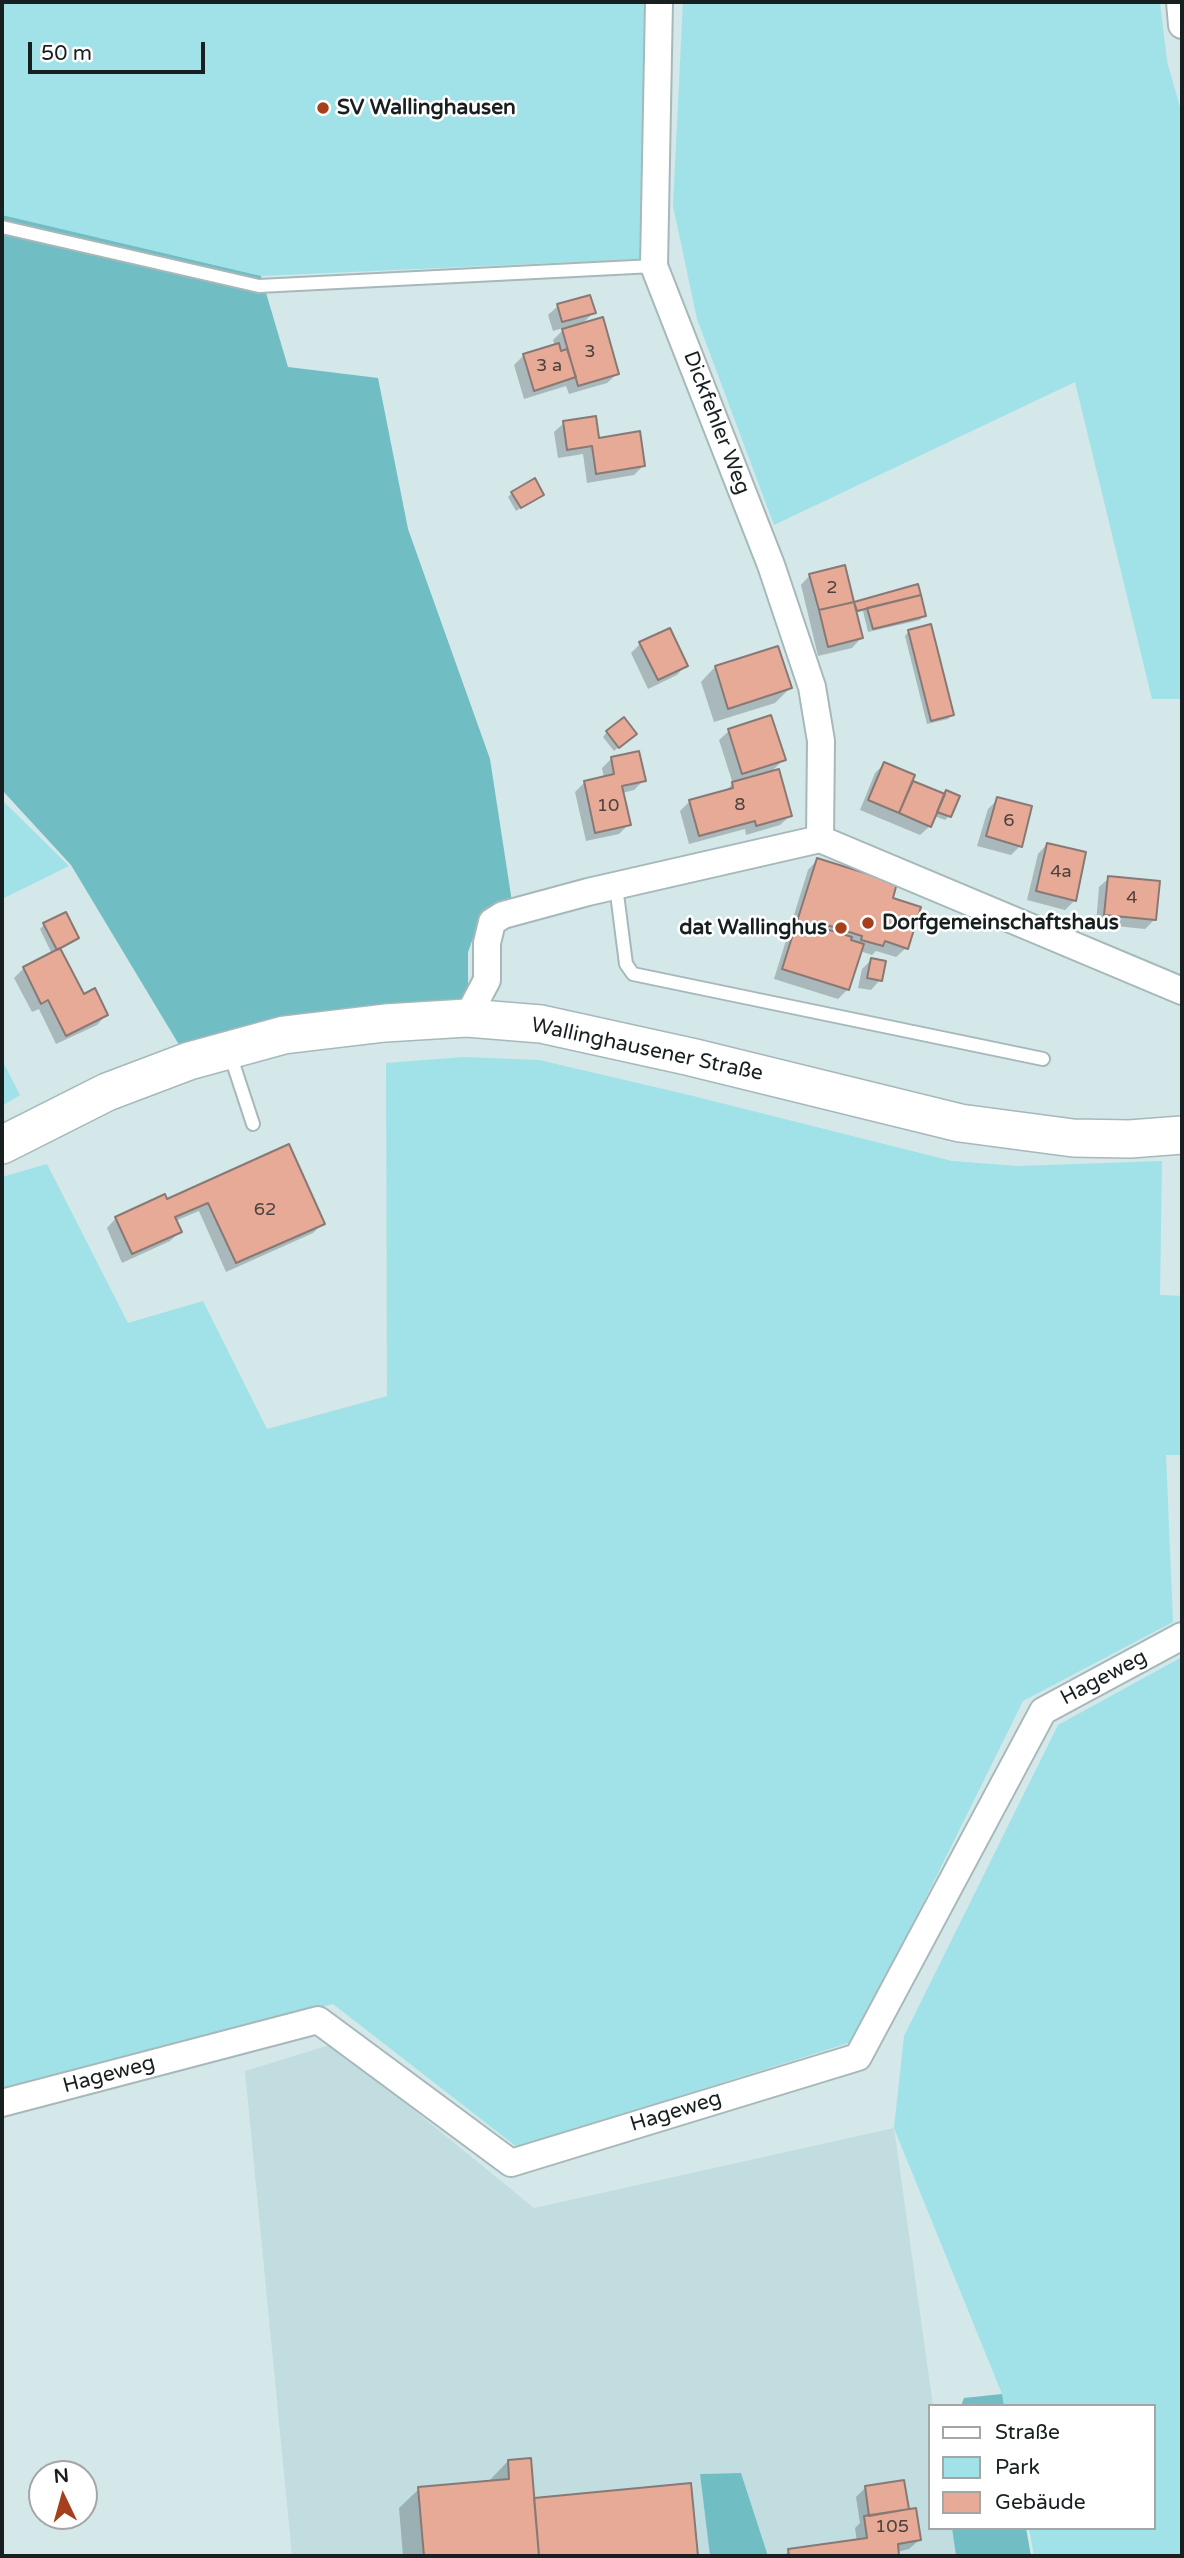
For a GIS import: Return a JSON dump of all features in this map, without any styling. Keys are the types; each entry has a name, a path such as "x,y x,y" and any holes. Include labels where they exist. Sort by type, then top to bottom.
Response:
{"street":[{"name":"Dickfehler Weg","path":"659,2 653,266 771,565 811,687 821,741 820,839"},
{"path":"1180,2 1182,24"},
{"path":"467,1018 487,980 487,943 492,922 503,915 820,839 1182,991"},
{"name":"Wallinghausener Straße","path":"2,1145 107,1092 189,1061 229,1050 284,1035 385,1023 467,1018 541,1024 960,1122 1073,1138 1130,1139 1182,1135"},
{"name":"Hageweg","path":"2,2103 318,2020 511,2163 858,2057 1043,1711 1182,1636"}],"lane":[{"path":"2,227 258,286 653,266"},
{"path":"616,886 626,964 633,974 1043,1059"},
{"path":"229,1050 253,1124"}],"shaded area":[{"path":"2,215 261,276 288,367 378,378 408,529 490,759 514,915 476,930 468,952 468,987 452,1025 190,1063 71,865 2,790"},
{"path":"333,2044 534,2208 894,2128 933,2404 928,2404 928,2530 952,2530 956,2556 768,2556 741,2473 700,2474 710,2556 292,2556 245,2071"},
{"path":"1002,2394 1004,2404 962,2404 964,2398"},
{"path":"741,2473 768,2556 710,2556 700,2474"},
{"path":"952,2530 1026,2530 1031,2556 956,2556"}],"green space":[{"name":"SV Wallinghausen","path":"2,2 646,2 642,259 261,276 2,215"},
{"path":"683,2 1160,2 1167,61 1182,114 1182,699 1152,699 1075,382 774,525 697,319 673,206"},
{"path":"2,800 69,866 2,899"},
{"path":"464,1057 539,1060 952,1161 1018,1166 1162,1161 1160,1295 1182,1296 1182,1455 1166,1455 1173,1622 1023,1701 855,2041 517,2147 333,2004 2,2088 2,1177 47,1164 128,1323 203,1301 267,1429 387,1396 386,1063"},
{"path":"2,1060 20,1095 2,1106"},
{"path":"1182,1657 1182,2556 1034,2556 1029,2530 1156,2530 1156,2404 1004,2404 1002,2394 894,2128 904,2036 1058,1725"}],"building":[{"path":"590,295 596,313 562,322 557,304"},
{"path":"603,317 619,374 578,386 562,329"},
{"path":"559,343 561,351 567,349 576,377 534,391 523,354"},
{"path":"596,416 599,438 640,431 645,466 596,474 592,446 567,450 563,421"},
{"path":"535,478 544,495 521,508 511,492"},
{"path":"845,565 854,602 819,610 809,574"},
{"path":"918,584 921,595 857,611 854,602"},
{"path":"921,595 926,616 873,629 867,608"},
{"path":"854,602 863,638 828,647 819,610"},
{"path":"931,624 954,715 931,721 908,630"},
{"path":"670,628 688,666 658,680 639,642"},
{"path":"778,646 792,688 728,709 715,666"},
{"path":"771,715 786,760 742,774 728,729"},
{"path":"624,717 637,734 619,748 606,731"},
{"path":"639,751 646,781 622,786 631,825 595,833 584,781 614,774 611,757"},
{"path":"884,762 915,775 899,813 868,800"},
{"path":"779,769 792,816 756,826 755,821 699,836 689,800 733,788 732,782"},
{"path":"913,781 945,794 931,827 899,813"},
{"path":"946,790 960,796 951,817 937,812"},
{"path":"997,797 1032,806 1022,847 986,836"},
{"path":"1047,843 1086,852 1076,901 1036,891"},
{"name":"Dorfgemeinschaftshaus","path":"817,858 897,883 893,898 921,907 908,949 885,941 883,946 861,940 862,936 814,921 813,925 852,937 851,940 864,944 849,990 782,969"},
{"path":"1108,876 1160,881 1156,920 1104,915"},
{"path":"66,912 79,938 57,950 43,923"},
{"path":"60,948 84,994 95,988 108,1015 66,1036 48,1000 41,1004 23,967"},
{"path":"871,958 886,961 882,981 867,978"},
{"path":"289,1144 325,1224 236,1263 208,1203 175,1217 182,1232 132,1254 115,1217 165,1194 167,1199"},
{"path":"531,2458 539,2556 424,2556 418,2487 509,2479 508,2460"},
{"path":"904,2480 909,2509 869,2516 865,2486"},
{"path":"691,2483 698,2556 539,2556 534,2498"},
{"path":"916,2508 921,2540 898,2544 899,2556 789,2556 788,2549 867,2538 864,2516"}],"place":[{"name":"SV Wallinghausen","path":"323,108"},
{"name":"Dorfgemeinschaftshaus","path":"868,923"},
{"name":"dat Wallinghus","path":"841,928"}]}
